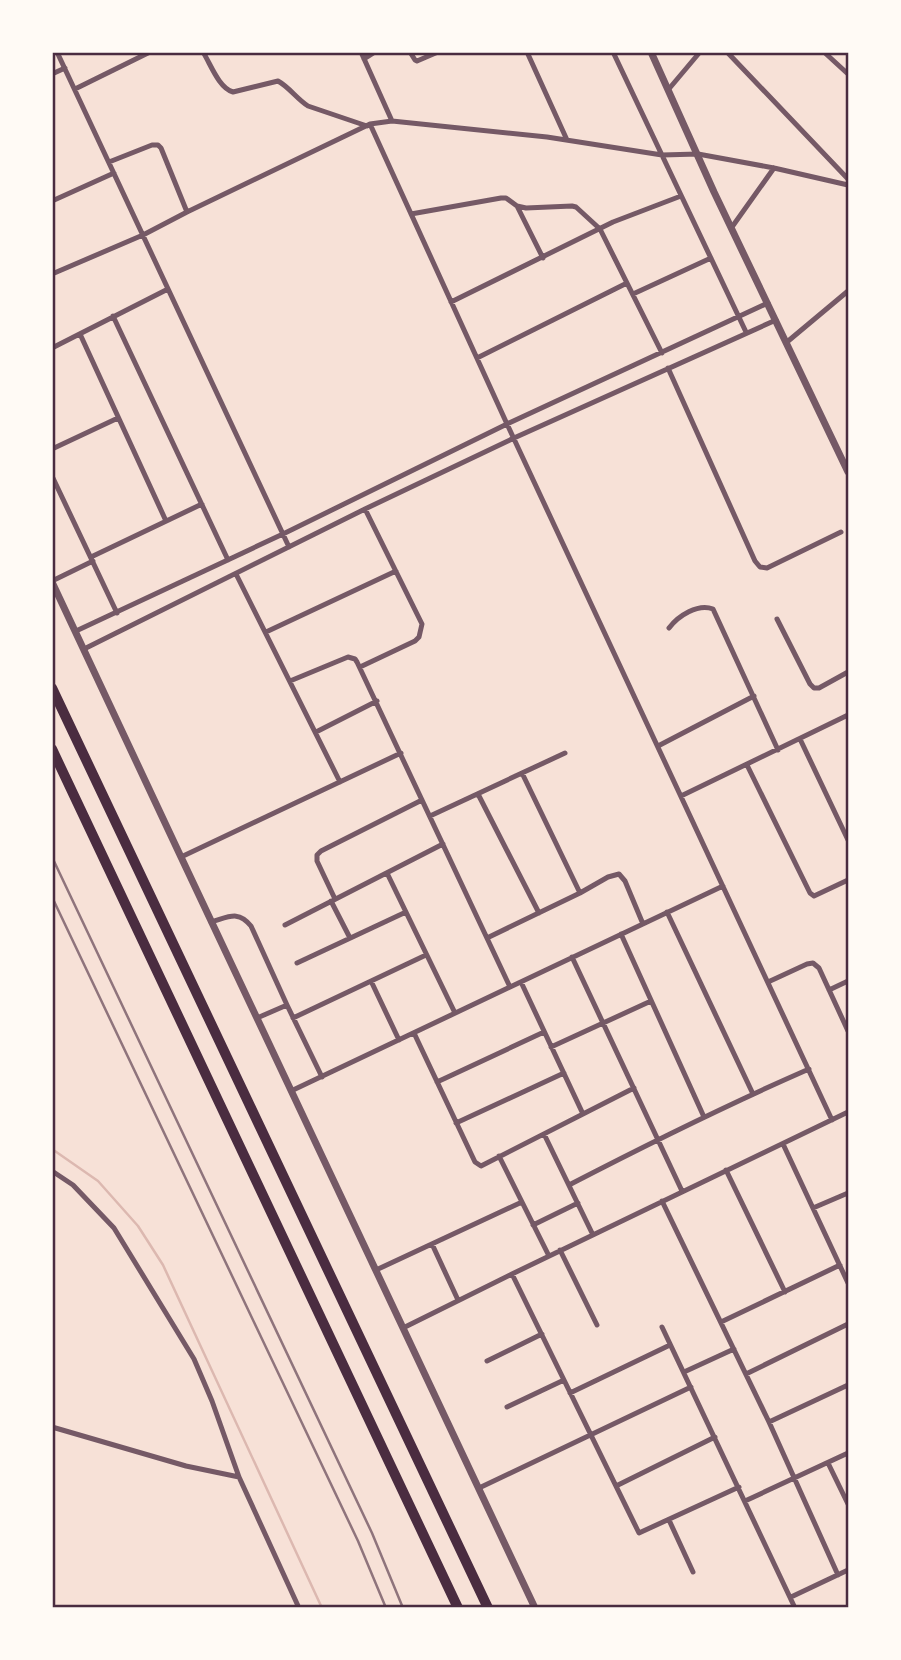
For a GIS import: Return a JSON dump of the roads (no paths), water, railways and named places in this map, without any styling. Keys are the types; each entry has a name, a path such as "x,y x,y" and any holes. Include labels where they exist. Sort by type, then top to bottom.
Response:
{"highway":[{"path":"52,688 488,1608"},
{"path":"52,749 458,1608"}],"street":[{"path":"58,52 289,547"},
{"path":"75,89 150,52"},
{"path":"203,52 228,91 278,81 308,106 368,125 832,1120"},
{"path":"376,52 363,56 392,121"},
{"path":"410,52 417,61 438,52"},
{"path":"614,52 746,332"},
{"path":"651,52 849,472"},
{"path":"668,90 700,52"},
{"path":"727,52 849,179"},
{"path":"824,52 849,74"},
{"path":"529,53 567,139"},
{"path":"52,74 65,68"},
{"path":"52,274 143,235 368,125 392,121 567,139 662,155 698,154 849,186"},
{"path":"109,162 158,145 162,148 187,212"},
{"path":"732,227 774,168"},
{"path":"52,201 114,173"},
{"path":"451,302 613,222 681,196"},
{"path":"411,215 506,198 517,206 543,258"},
{"path":"517,206 576,207 600,229 662,352"},
{"path":"633,294 711,258"},
{"path":"477,358 628,283"},
{"path":"52,348 168,289"},
{"path":"787,342 849,291"},
{"path":"76,631 768,303"},
{"path":"113,316 228,560"},
{"path":"84,649 514,438 776,320"},
{"path":"80,334 166,521"},
{"path":"668,368 760,568 766,568 841,532"},
{"path":"52,449 118,418"},
{"path":"52,476 117,613"},
{"path":"202,504 52,582 535,1608"},
{"path":"360,667 415,641 419,637 422,624 365,509"},
{"path":"266,632 396,570"},
{"path":"236,574 340,782"},
{"path":"669,628 677,618 699,608 708,606 713,609 778,750"},
{"path":"777,619 814,688 849,673"},
{"path":"290,681 348,657 360,667 510,987"},
{"path":"658,746 754,696"},
{"path":"316,732 377,701"},
{"path":"681,796 849,715"},
{"path":"800,739 846,826 849,840"},
{"path":"181,857 401,753"},
{"path":"430,817 565,753"},
{"path":"747,765 810,893 814,896 849,880"},
{"path":"522,773 580,893"},
{"path":"478,794 539,913"},
{"path":"350,938 317,861 317,855 321,850 422,800"},
{"path":"285,925 443,844"},
{"path":"387,873 455,1013"},
{"path":"487,938 619,874 625,881 643,924"},
{"path":"291,1091 723,886"},
{"path":"297,963 406,912"},
{"path":"667,912 753,1094"},
{"path":"211,922 234,915 244,918 251,926 322,1077"},
{"path":"621,934 704,1117"},
{"path":"293,1018 426,955"},
{"path":"572,957 682,1191"},
{"path":"768,982 813,963 819,968 849,1031"},
{"path":"371,981 399,1040"},
{"path":"829,990 849,981"},
{"path":"521,982 583,1114"},
{"path":"551,1047 651,1000"},
{"path":"257,1018 287,1005"},
{"path":"437,1082 544,1032"},
{"path":"414,1033 475,1162 481,1166 634,1088"},
{"path":"569,1185 657,1139 809,1069"},
{"path":"456,1123 564,1073"},
{"path":"403,1328 662,1200 849,1112"},
{"path":"544,1134 593,1235"},
{"path":"783,1144 849,1283"},
{"path":"499,1156 549,1256"},
{"path":"726,1170 785,1292"},
{"path":"52,1171 73,1185 114,1228 194,1359 239,1477 299,1608"},
{"path":"813,1208 849,1193"},
{"path":"662,1200 769,1422 838,1575"},
{"path":"376,1270 522,1202"},
{"path":"533,1225 578,1203"},
{"path":"432,1244 458,1300"},
{"path":"560,1250 597,1325"},
{"path":"722,1322 840,1265"},
{"path":"512,1274 637,1531 640,1533 738,1488"},
{"path":"746,1374 849,1324"},
{"path":"662,1327 795,1608"},
{"path":"487,1361 542,1334"},
{"path":"570,1393 670,1345"},
{"path":"684,1372 734,1349"},
{"path":"507,1406 564,1380"},
{"path":"769,1422 849,1385"},
{"path":"479,1488 691,1387"},
{"path":"52,1427 186,1466 239,1477"},
{"path":"615,1486 715,1437"},
{"path":"745,1501 849,1453"},
{"path":"828,1463 849,1504"},
{"path":"669,1520 693,1572"},
{"path":"790,1597 849,1570"}],"waterway":[{"path":"52,1149 98,1181 138,1226 163,1265 322,1608"}],"railway":[{"path":"52,857 372,1533 403,1608"},
{"path":"52,897 358,1541 386,1608"}]}
